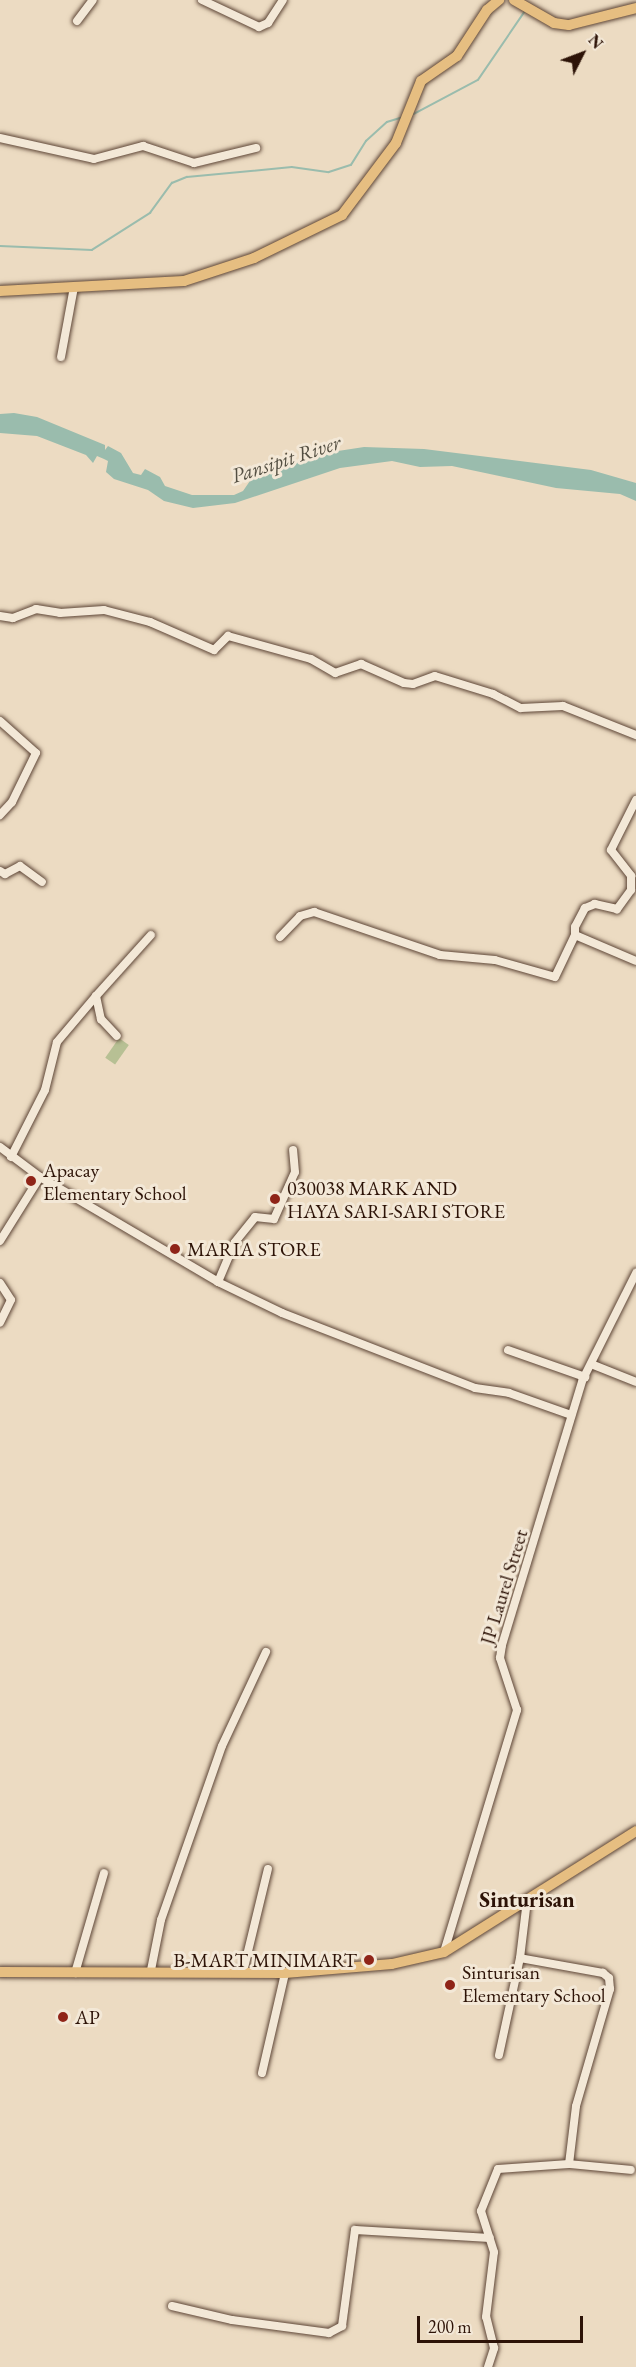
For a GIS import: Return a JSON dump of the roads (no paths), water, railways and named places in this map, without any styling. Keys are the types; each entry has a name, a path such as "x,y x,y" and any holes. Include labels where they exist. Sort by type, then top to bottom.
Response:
{"main road":[{"path":"0,291 184,281 254,258 342,215 396,143 421,81 457,56 497,0"},
{"path":"516,1 554,23 569,25 636,8"},
{"path":"0,1972 75,1973 151,1970 285,1973 392,1964 444,1952 636,1831"}],"street":[{"path":"77,21 93,0"},
{"path":"202,0 259,27 268,23 283,0"},
{"path":"0,138 94,159 143,146 194,163 256,148"},
{"path":"61,357 74,287"},
{"path":"0,616 14,618 36,609 60,614 104,610 150,622 214,650 228,636 311,659 335,673 362,664 404,683 413,684 435,676 492,694 521,708 563,706 636,735"},
{"path":"0,721 36,753 12,802 0,815"},
{"path":"280,937 300,916 314,912 440,955 495,960 555,977 576,935 585,908 596,904 617,909 631,890 631,876 611,849 636,800"},
{"path":"0,871 5,874 20,866 42,882"},
{"path":"11,1157 45,1090 57,1042 151,935"},
{"path":"576,935 636,961"},
{"path":"96,996 101,1019 117,1036"},
{"path":"0,1147 40,1177 218,1282 282,1313 475,1388 509,1393 571,1415"},
{"path":"218,1282 235,1242 255,1217 274,1219 295,1172 292,1150"},
{"path":"0,1242 40,1177"},
{"name":"JP Laurel Street","path":"444,1952 517,1710 500,1658 502,1645 571,1415 585,1377 636,1273"},
{"path":"0,1283 11,1300 0,1323"},
{"path":"508,1350 585,1377"},
{"path":"591,1364 636,1382"},
{"path":"151,1970 161,1920 222,1746 266,1652"},
{"path":"243,1972 268,1869"},
{"path":"75,1973 104,1872"},
{"path":"499,2055 520,1958 526,1900"},
{"path":"520,1958 603,1973 609,1978 610,1989 576,2106 569,2164"},
{"path":"262,2073 285,1973"},
{"path":"488,2367 494,2348 486,2317 494,2252 481,2211 498,2169 569,2164 631,2170"},
{"path":"172,2306 243,2322 330,2333 342,2326 355,2230 489,2238"}],"waterway":[{"path":"414,114 478,80 525,11"},
{"path":"0,246 92,250 150,213 172,183 187,177 292,167 329,172 351,165 366,141 387,122 400,118"}],"place":[{"name":"Apacay Elementary School","path":"31,1181"},
{"name":"030038 MARK AND HAYA SARI-SARI STORE","path":"275,1199"},
{"name":"MARIA STORE","path":"175,1249"},
{"name":"B-MART MINIMART","path":"369,1960"},
{"name":"Sinturisan Elementary School","path":"450,1985"},
{"name":"AP","path":"63,2017"}],"district":[{"name":"Sinturisan","path":"527,1900"}],"water label":[{"name":"Pansipit River","path":"286,459"}]}
